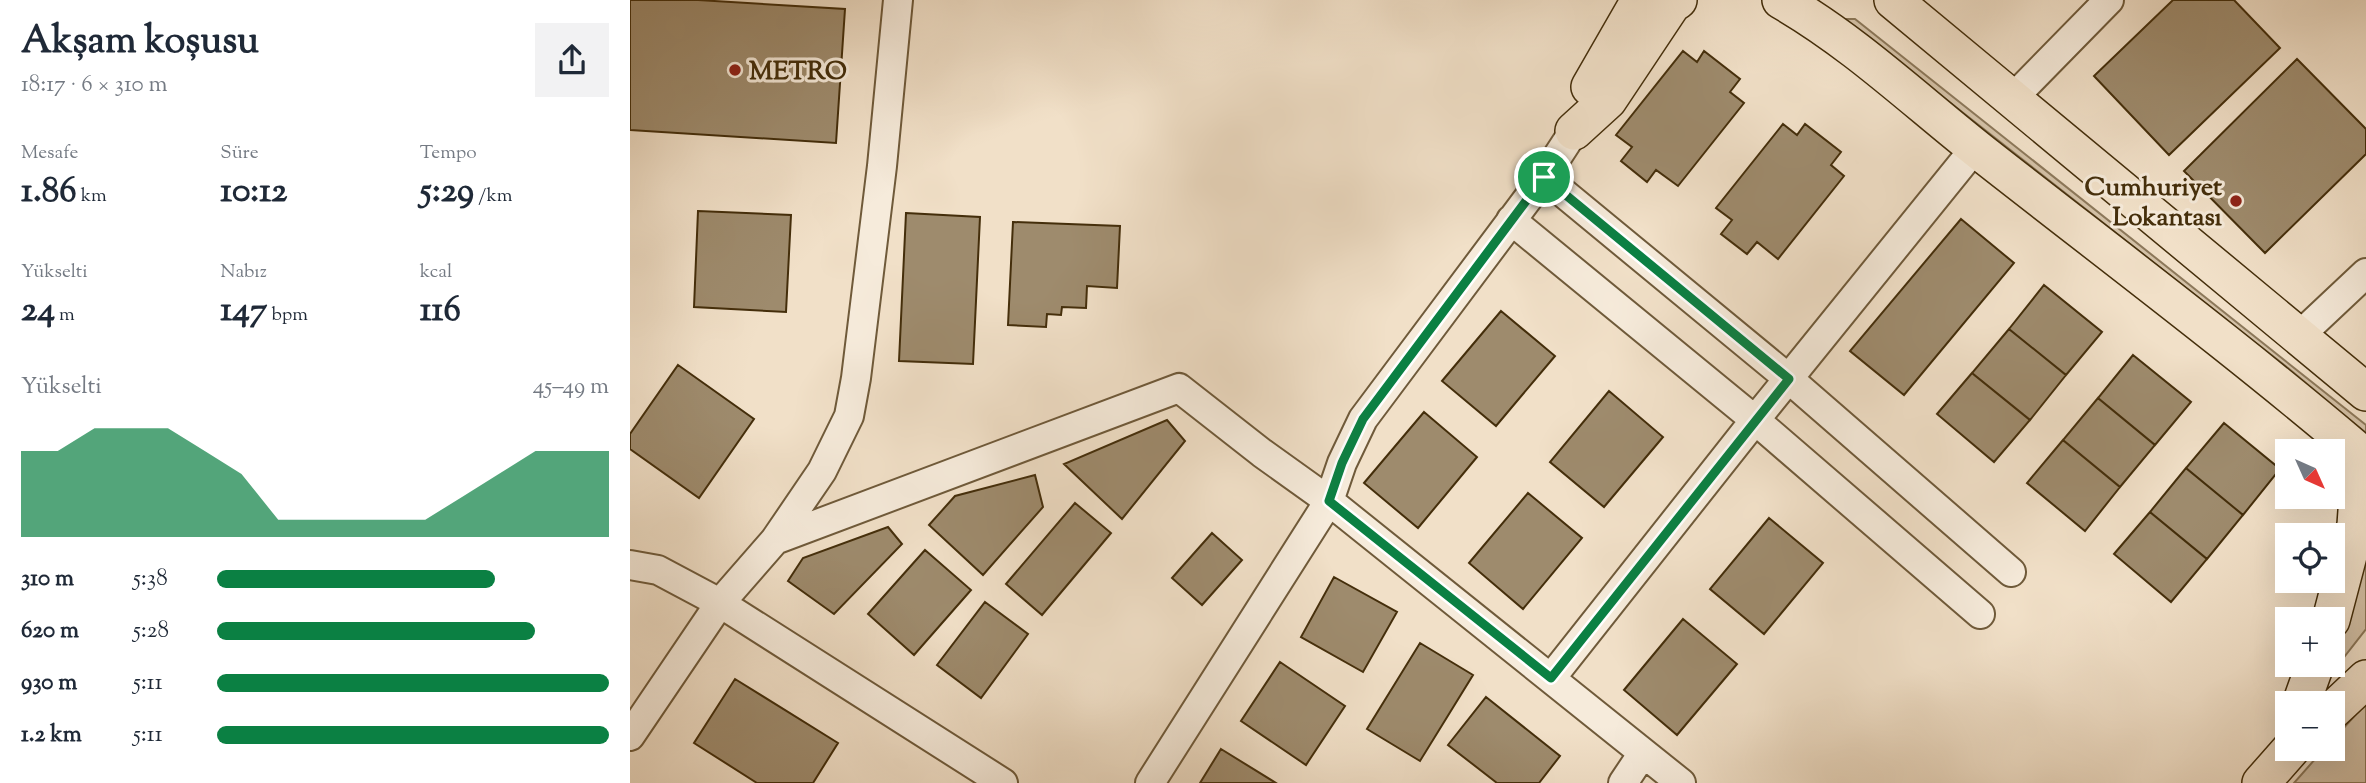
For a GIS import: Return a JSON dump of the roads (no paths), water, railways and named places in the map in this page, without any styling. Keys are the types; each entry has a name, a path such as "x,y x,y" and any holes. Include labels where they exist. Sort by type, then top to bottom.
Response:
{"main road":[{"path":"1574,131 1587,92 1640,0"},
{"path":"1574,131 1608,100 1672,4 1678,0"},
{"path":"1781,0 1816,20 2293,397 2364,458 2356,525 2334,607"},
{"path":"1893,0 2361,387"},
{"path":"2345,699 2366,679"}],"street":[{"path":"630,736 720,603 775,540 822,471 849,416 882,166 898,0"},
{"path":"2013,98 2109,0"},
{"path":"1150,783 1329,501 1342,463 1363,419 1544,177 1574,131"},
{"path":"1551,678 1755,419 1975,148"},
{"path":"1544,177 1789,379 2011,572"},
{"path":"1511,220 1755,419 1980,614"},
{"path":"2299,336 2366,273"},
{"path":"775,540 1179,388 1329,501 1681,783"},
{"path":"630,565 658,570 720,603 1003,783"},
{"path":"1623,783 1643,753"}],"place":[{"name":"METRO","path":"735,70"},
{"name":"Cumhuriyet Lokantası","path":"2236,201"}]}
